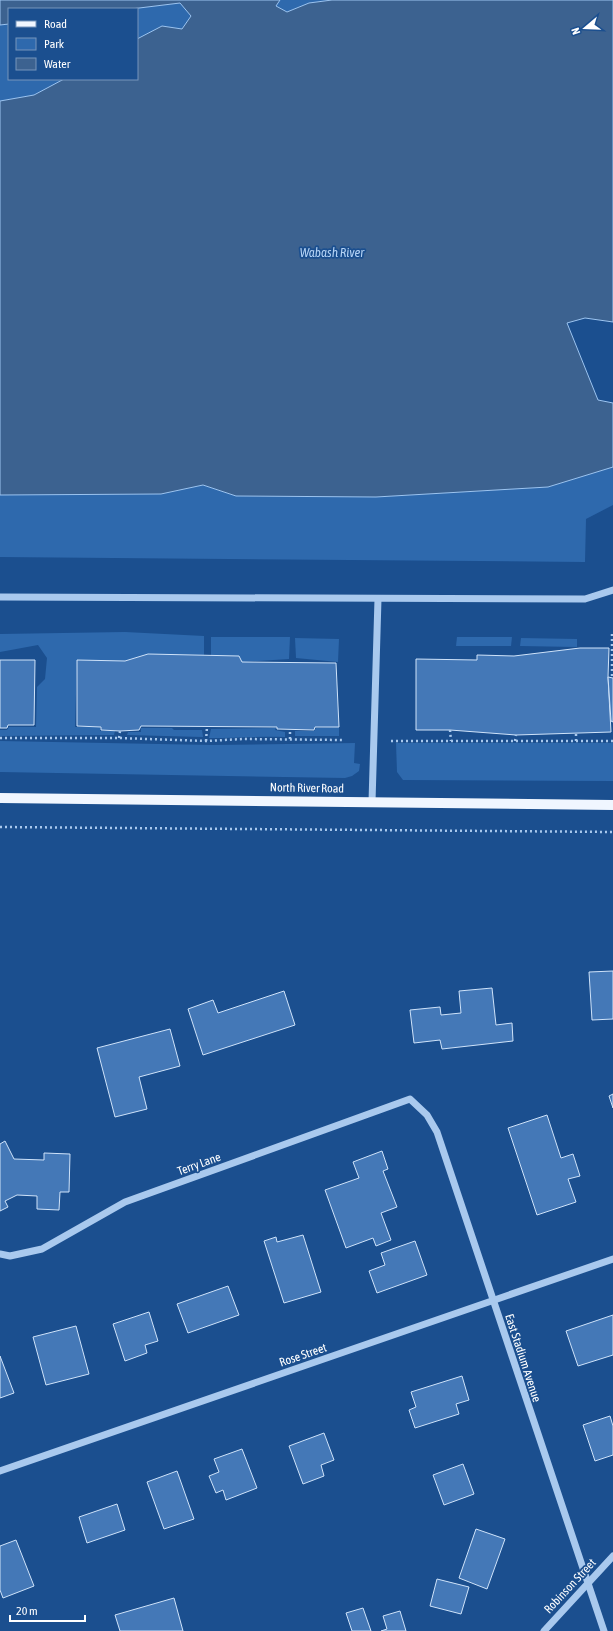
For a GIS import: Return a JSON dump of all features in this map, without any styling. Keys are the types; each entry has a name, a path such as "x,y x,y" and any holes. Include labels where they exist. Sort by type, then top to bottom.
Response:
{"main road":[{"name":"North River Road","path":"0,798 613,805"}],"street":[{"path":"0,597 585,599 613,590"},
{"path":"372,802 378,599"},
{"name":"Terry Lane","path":"0,1254 10,1256 42,1249 125,1202 410,1099"},
{"name":"East Stadium Avenue","path":"410,1099 427,1115 437,1132 587,1584 604,1631"},
{"name":"Rose Street","path":"0,1471 493,1302 613,1259"},
{"name":"Robinson Street","path":"544,1631 613,1556"}],"path":[{"path":"612,634 612,678"},
{"path":"206,741 207,727"},
{"path":"290,730 290,739"},
{"path":"450,730 450,741"},
{"path":"119,738 120,731"},
{"path":"576,732 576,741"},
{"path":"515,741 516,735"},
{"path":"0,738 119,738 206,741 243,738 343,740"},
{"path":"391,741 613,742"},
{"path":"0,827 613,832"}],"green space":[{"path":"280,0 332,0 309,3 287,12 276,6"},
{"path":"180,3 191,16 182,29 162,26 138,38 138,8"},
{"path":"8,24 8,80 62,80 34,95 0,101 0,25"},
{"path":"613,467 613,505 586,519 585,562 0,557 0,495 161,494 203,485 236,496 376,497 548,487"},
{"path":"125,632 204,636 204,655 148,654 125,661 77,661 75,727 100,727 100,731 115,731 114,735 0,736 0,730 7,730 9,727 36,727 37,687 45,679 47,658 38,645 0,652 0,634"},
{"path":"211,637 290,637 289,659 242,662 239,656 211,655"},
{"path":"457,637 512,637 511,646 456,646"},
{"path":"295,638 339,639 338,662 296,658"},
{"path":"521,638 577,639 577,647 520,646"},
{"path":"339,727 339,736 295,736 295,731 314,731 316,728"},
{"path":"141,728 202,730 203,737 127,735 128,732 141,732"},
{"path":"276,728 275,730 285,732 285,737 209,738 211,729"},
{"path":"0,741 212,745 355,743 354,763 360,764 359,771 352,776 345,778 0,772"},
{"path":"396,743 613,743 613,781 403,780 397,772"}],"water":[{"name":"Wabash River","path":"0,0 280,0 276,6 287,12 309,3 332,0 613,0 613,322 585,318 567,323 598,400 613,403 613,467 548,487 376,497 236,496 203,485 161,494 0,495 0,101 34,95 62,80 138,80 138,38 162,26 182,29 191,16 180,3 138,8 8,8 8,24 0,25"}],"building":[{"path":"580,648 609,648 608,677 611,732 516,735 450,730 416,730 416,659 477,660 477,655 514,656"},
{"path":"148,654 239,656 242,662 336,663 339,727 315,727 314,730 277,729 277,727 141,726 139,730 120,731 101,730 101,727 77,726 77,660 125,661"},
{"path":"0,660 35,660 34,725 8,725 7,728 0,728"},
{"path":"608,677 613,678 613,722 611,721"},
{"path":"613,971 613,1019 592,1020 589,972"},
{"path":"492,988 496,1025 512,1023 513,1041 442,1049 440,1040 414,1043 410,1010 440,1007 441,1015 461,1013 459,991"},
{"path":"284,991 295,1025 203,1055 188,1009 213,1000 218,1013"},
{"path":"170,1029 180,1066 139,1077 147,1109 115,1117 97,1048"},
{"path":"613,1094 613,1108 609,1096"},
{"path":"547,1115 561,1158 573,1154 580,1176 568,1179 576,1202 537,1215 508,1128"},
{"path":"5,1141 14,1159 44,1160 44,1153 70,1154 69,1192 60,1192 59,1210 37,1209 37,1196 17,1195 5,1201 8,1207 0,1211 0,1144"},
{"path":"382,1151 388,1169 383,1171 397,1207 381,1213 391,1240 376,1246 373,1238 346,1248 325,1190 359,1178 353,1162"},
{"path":"303,1235 321,1292 284,1303 264,1241 276,1237 277,1242"},
{"path":"415,1241 427,1275 377,1293 369,1271 385,1265 381,1253"},
{"path":"228,1286 239,1315 188,1333 177,1304"},
{"path":"149,1312 158,1341 145,1345 147,1353 125,1361 113,1324"},
{"path":"613,1315 613,1355 578,1366 566,1331"},
{"path":"76,1326 89,1374 46,1385 33,1337"},
{"path":"0,1356 14,1393 0,1398"},
{"path":"462,1376 469,1400 456,1404 459,1414 415,1428 409,1410 416,1407 411,1392"},
{"path":"610,1416 613,1426 613,1455 595,1461 583,1425"},
{"path":"324,1433 334,1460 321,1465 324,1476 303,1484 289,1446"},
{"path":"242,1449 257,1488 226,1500 223,1490 216,1493 209,1476 219,1472 214,1459"},
{"path":"463,1464 474,1494 444,1505 433,1475"},
{"path":"177,1471 194,1519 164,1529 147,1482"},
{"path":"117,1504 125,1530 87,1543 79,1517"},
{"path":"476,1529 505,1539 487,1589 459,1578"},
{"path":"16,1540 34,1586 3,1598 0,1590 0,1546"},
{"path":"437,1579 469,1587 461,1614 430,1606"},
{"path":"174,1598 183,1631 120,1631 115,1615"},
{"path":"363,1608 371,1631 352,1631 346,1613"},
{"path":"400,1611 406,1631 381,1631 387,1629 383,1616"}]}
